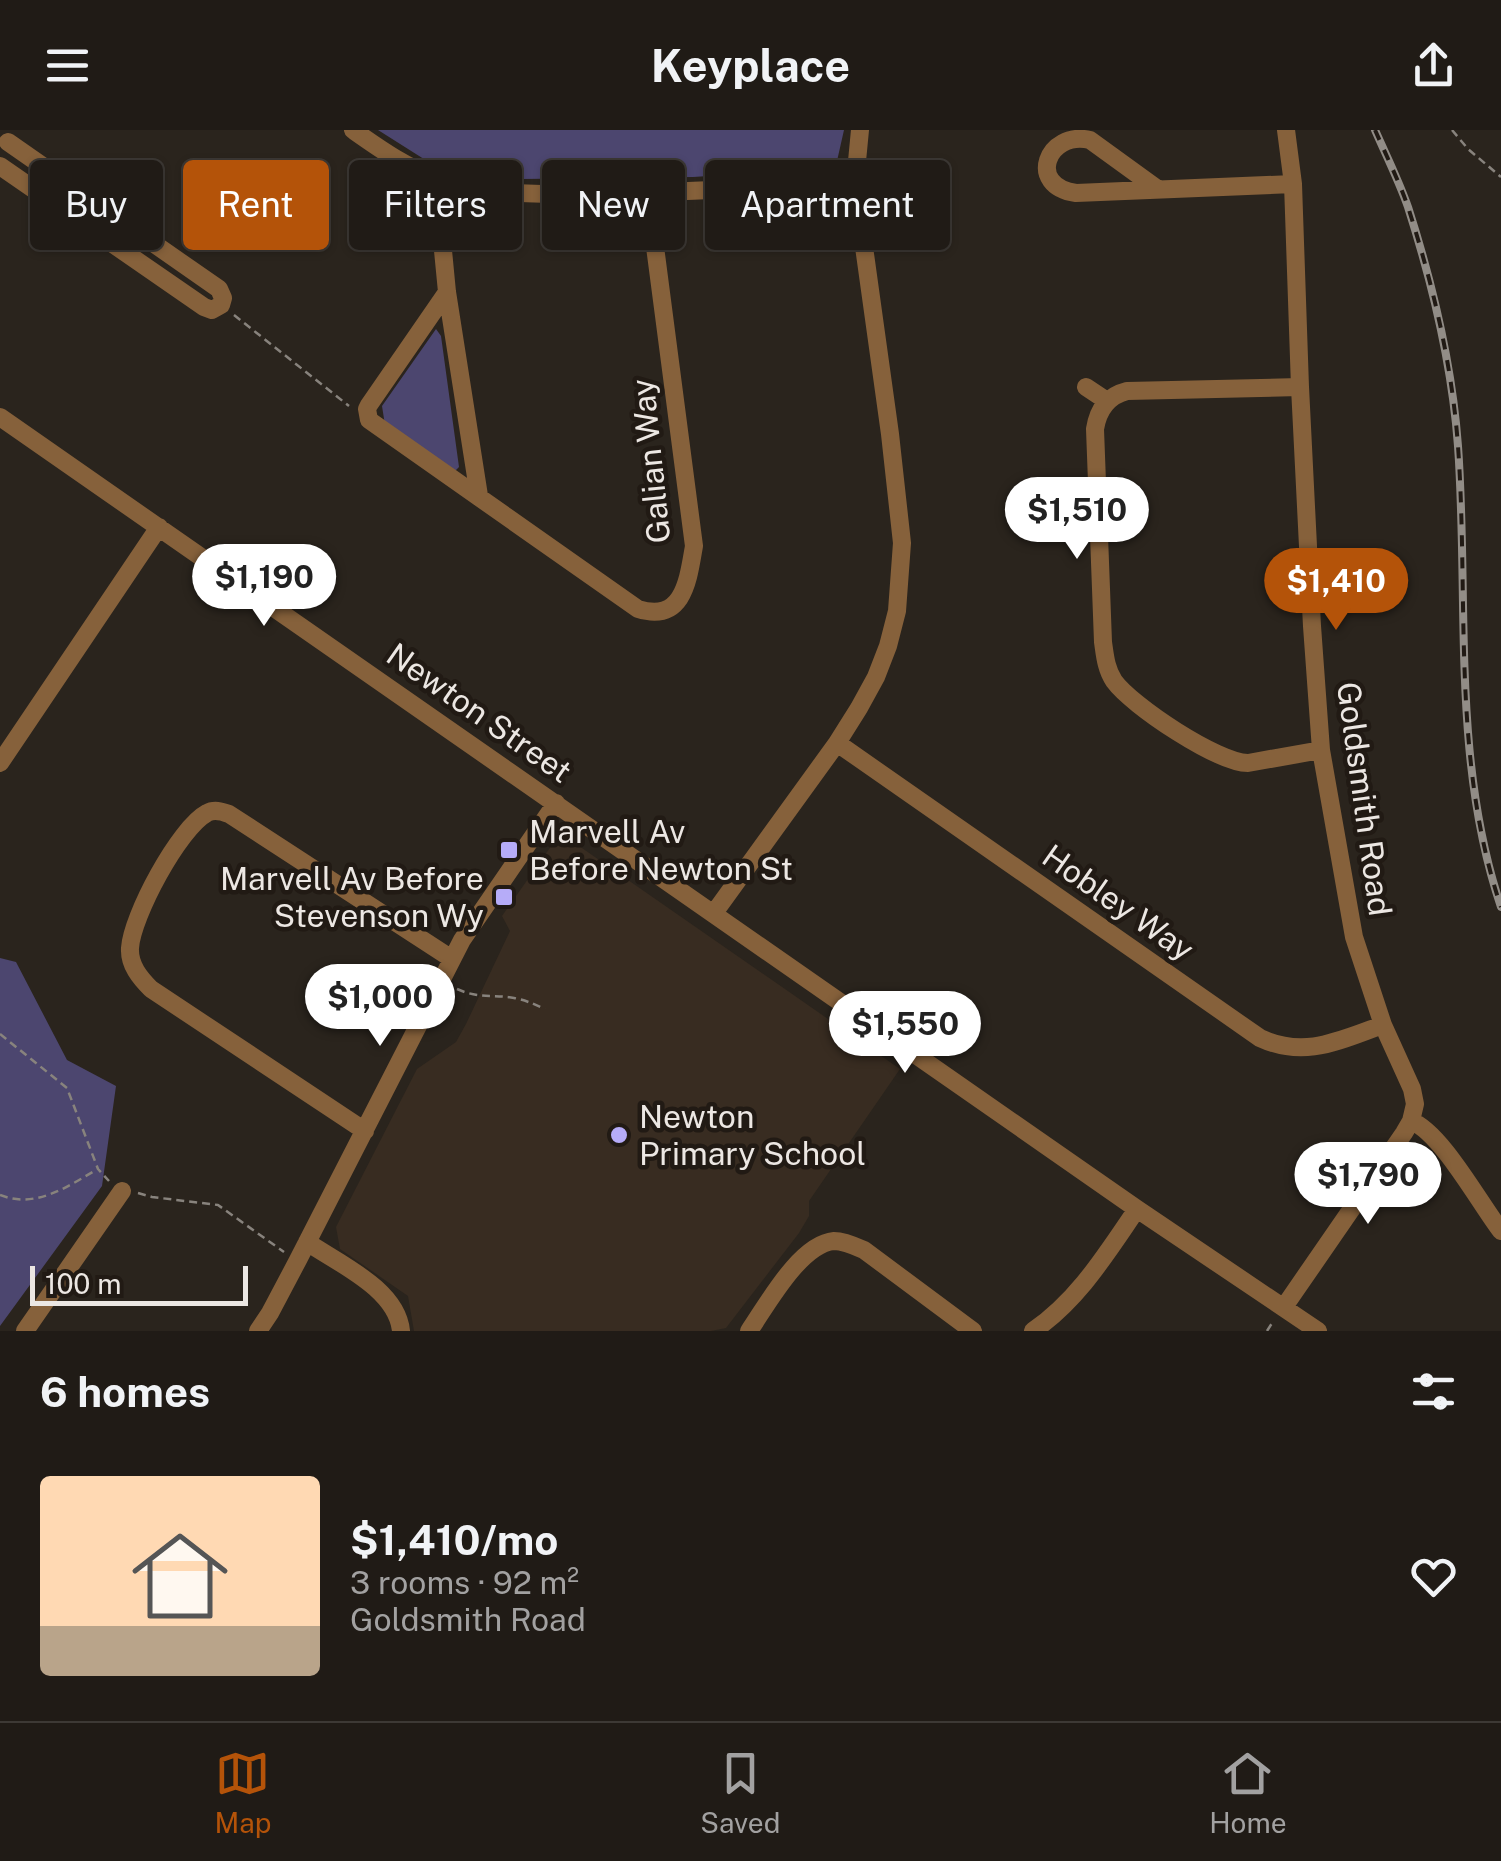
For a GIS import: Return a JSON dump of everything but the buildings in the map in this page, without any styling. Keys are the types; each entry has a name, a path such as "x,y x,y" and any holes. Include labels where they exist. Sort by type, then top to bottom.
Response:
{"street":[{"path":"353,130 398,160"},
{"path":"857,160 860,130"},
{"name":"Goldsmith Road","path":"1286,130 1321,750 1354,937 1383,1025 1412,1089 1415,1104 1411,1121"},
{"path":"1159,190 1080,136 1064,138 1049,153 1048,174 1054,184 1063,191 1076,193 1159,190 1292,184"},
{"path":"0,166 204,307 212,310 221,305 220,290 8,142"},
{"path":"443,250 479,496"},
{"name":"Galian Way","path":"367,414 374,426 638,609 652,613 672,608 691,565 694,546 655,250"},
{"path":"714,913 837,744 876,677 897,610 902,543 864,250"},
{"path":"367,414 369,405 447,292"},
{"path":"1086,387 1107,401"},
{"path":"1300,387 1127,391 1107,401 1095,429 1104,642 1106,665 1126,694 1210,752 1248,764 1321,750"},
{"name":"Newton Street","path":"0,417 1318,1331"},
{"path":"0,764 160,527"},
{"name":"Hobley Way","path":"837,744 1260,1038 1288,1048 1304,1048 1383,1025"},
{"path":"211,791 210,811 190,829 150,888 136,920 130,948 134,968 151,989 365,1131"},
{"path":"258,1331 308,1242 452,959 476,917 556,803"},
{"path":"210,811 230,814 452,959"},
{"path":"1284,1307 1411,1121 1445,1150 1501,1232"},
{"path":"25,1331 122,1192"},
{"path":"1033,1331 1088,1282 1137,1209"},
{"path":"308,1242 380,1291 392,1303 401,1331"},
{"path":"748,1331 803,1256 834,1242 864,1250 974,1331"}],"path":[{"path":"1452,130 1501,177"},
{"path":"221,305 356,412 367,414"},
{"path":"452,986 472,996 510,997 545,1009"},
{"path":"0,1034 67,1088 98,1169 122,1192 218,1204 298,1260"},
{"path":"0,1195 16,1200 48,1196 98,1169"}],"shaded area":[{"path":"378,130 844,130 837,160 705,160 705,176 685,177 685,160 542,160 542,179 522,179 522,160 425,160"},
{"path":"436,329 441,336 459,467 453,473 385,425 382,406"},
{"name":"Newton Primary School","path":"569,839 900,1069 809,1201 809,1216 799,1233 726,1328 414,1331 408,1296 340,1249 336,1227 417,1069 456,1042 466,1024 510,931 502,916 554,842"},
{"path":"0,958 16,962 67,1060 116,1086 102,1186 0,1326"}],"railway":[{"path":"1375,130 1417,236 1451,385 1461,504 1468,736 1485,851 1501,907"}],"place":[{"name":"Marvell Av Before Newton St","path":"509,850"},
{"name":"Marvell Av Before Stevenson Wy","path":"504,897"},
{"name":"Newton Primary School","path":"619,1135"}]}
